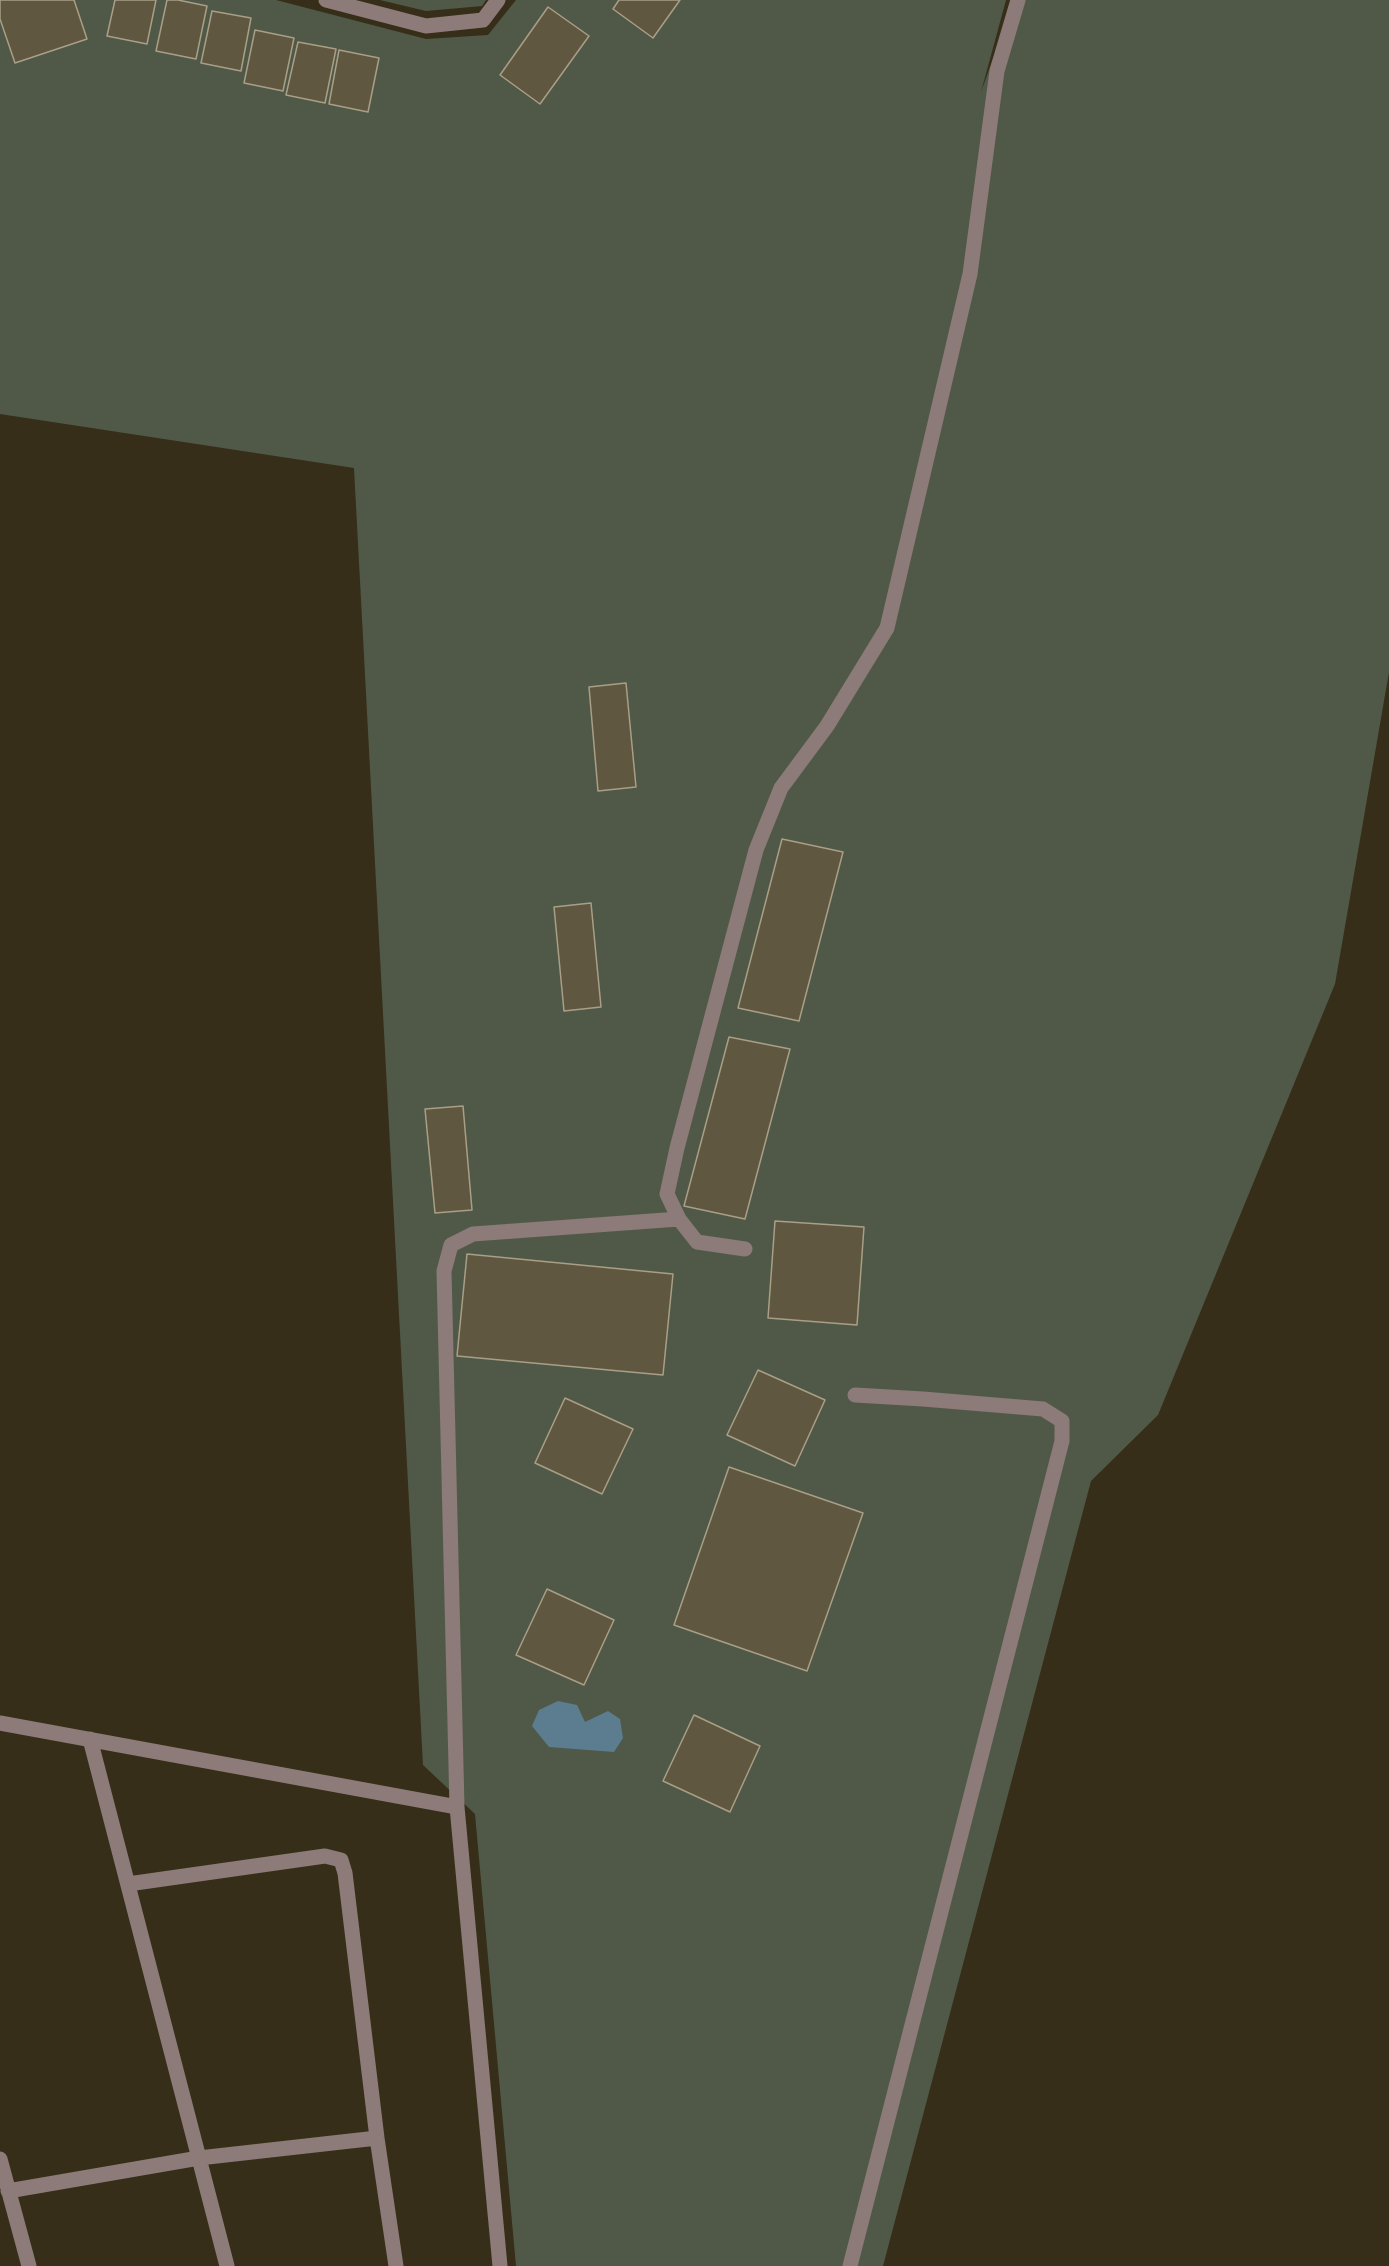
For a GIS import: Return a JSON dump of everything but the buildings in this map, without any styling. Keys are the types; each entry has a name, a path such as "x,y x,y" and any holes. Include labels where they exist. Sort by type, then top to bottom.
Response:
{"street":[{"path":"326,0 426,26 483,20 498,0"},
{"path":"744,1249 697,1242 679,1219 667,1194 677,1148 756,850 781,788 827,726 887,628 970,274 997,71 1018,0"},
{"path":"500,2266 457,1807 444,1271 451,1245 473,1234 679,1219"},
{"path":"850,2266 1062,1441 1062,1421 1043,1409 855,1395"},
{"path":"0,1723 457,1807"},
{"path":"90,1739 227,2266"},
{"path":"128,1884 325,1856 341,1860 345,1873 377,2138 396,2266"},
{"path":"8,2191 199,2158 377,2138"},
{"path":"0,2159 29,2266"}],"green space":[{"path":"0,0 276,0 426,39 488,35 516,0 1006,0 981,92 1014,0 1389,0 1389,672 1335,984 1158,1415 1091,1481 883,2266 516,2266 475,1814 423,1765 354,468 0,414"},
{"path":"380,0 486,0 482,6 426,11"}],"water":[{"path":"558,1701 577,1705 585,1722 608,1711 620,1719 623,1738 614,1752 549,1747 532,1726 539,1710"}]}
